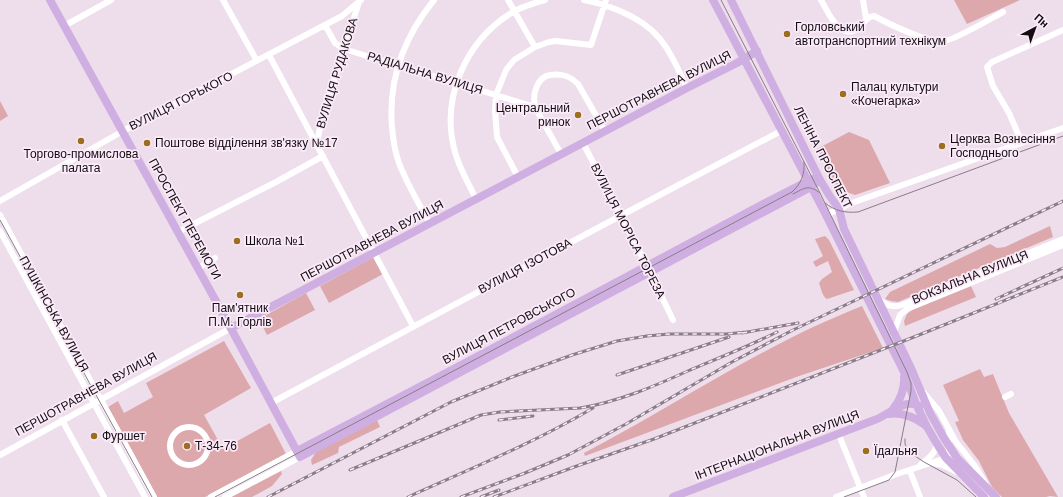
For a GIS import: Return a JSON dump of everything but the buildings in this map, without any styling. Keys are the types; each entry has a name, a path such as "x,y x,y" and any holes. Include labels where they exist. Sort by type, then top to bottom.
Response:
{"main road":[{"name":"ПРОСПЕКТ ПЕРЕМОГИ","path":"50,0 231,328 298,454"},
{"name":"ЛЕНІНА ПРОСПЕКТ","path":"713,0 781,132 826,215 904,372 916,404 927,427 946,458 961,474 986,493"},
{"name":"ЛЕНІНА ПРОСПЕКТ","path":"731,0 819,178 840,212 840,219 844,229 894,332 930,413 957,458 986,493"},
{"name":"ПЕРШОТРАВНЕВА ВУЛИЦЯ","path":"231,328 757,51"},
{"name":"ВУЛИЦЯ ПЕТРОВСЬКОГО","path":"298,454 809,184 815,178 819,178"},
{"path":"889,414 895,407 903,388 904,372"},
{"path":"901,413 911,409 916,404 919,398 920,389"},
{"name":"ІНТЕРНАЦІОНАЛЬНА ВУЛИЦЯ","path":"673,497 839,435 889,414 904,404 916,404"},
{"path":"916,404 930,413"},
{"name":"ІНТЕРНАЦІОНАЛЬНА ВУЛИЦЯ","path":"889,414 901,413 918,420 927,427"},
{"path":"986,493 996,497"}],"street":[{"path":"64,26 111,0"},
{"path":"223,0 258,61"},
{"path":"430,224 411,190 399,163 395,149 391,113 393,85 398,65 409,38 419,20 434,0"},
{"path":"508,0 535,47"},
{"path":"476,199 460,164 452,137 450,123 451,108 456,83 462,68 478,44 498,22 514,11 545,0"},
{"path":"584,0 605,2 632,16 650,28 660,38 668,50 687,88"},
{"path":"821,0 834,22 845,32 853,31 859,27 866,18 874,16 927,39 939,42 950,40 1003,12"},
{"path":"863,0 866,18"},
{"name":"ВУЛИЦЯ ГОРЬКОГО","path":"0,201 123,131 342,16 360,1"},
{"name":"ВУЛИЦЯ РУДАКОВА","path":"317,143 322,118 360,1"},
{"path":"518,177 497,137 494,110 496,95 506,70 514,60 544,43 556,41 592,45 605,2"},
{"name":"РАДІАЛЬНА ВУЛИЦЯ","path":"325,25 335,43 344,49 535,107"},
{"path":"1022,143 1009,113 993,86 987,67 992,62 1063,30"},
{"name":"ВУЛИЦЯ РУДАКОВА","path":"269,55 413,326"},
{"path":"561,154 535,107 535,91 542,78 548,75 557,74 572,78 578,84 605,131"},
{"path":"829,195 839,205 844,206 1063,128"},
{"name":"ВУЛИЦЯ ІЗОТОВА","path":"271,403 620,216 781,132"},
{"name":"ВУЛИЦЯ МОРІСА ТОРЕЗА","path":"583,143 649,269 673,320"},
{"path":"178,232 276,182 323,156"},
{"path":"826,215 840,212 849,204"},
{"name":"ПУШКІНСЬКА ВУЛИЦЯ","path":"0,215 154,497"},
{"name":"ПУШКІНСЬКА ВУЛИЦЯ","path":"0,231 145,497"},
{"name":"ВОКЗАЛЬНА ВУЛИЦЯ","path":"878,299 892,307 902,305 1063,239"},
{"name":"ВОКЗАЛЬНА ВУЛИЦЯ","path":"894,332 900,315 907,309 1063,245"},
{"path":"198,268 215,258"},
{"name":"ПЕРШОТРАВНЕВА ВУЛИЦЯ","path":"0,455 231,328"},
{"path":"920,389 935,406 956,442 975,466 986,493"},
{"path":"62,420 104,497"},
{"path":"186,427 195,428 202,432 207,440 207,453 199,463 190,466 182,464 174,459 169,446 171,438 177,430 186,427"},
{"path":"836,497 946,458 949,452 949,430"},
{"path":"839,435 864,497"},
{"path":"912,470 932,455 937,444"},
{"name":"ВУЛИЦЯ ПЕТРОВСЬКОГО","path":"211,497 298,454"},
{"name":"ВУЛИЦЯ ПЕТРОВСЬКОГО","path":"225,497 298,454"},
{"path":"930,463 942,465 961,474"},
{"path":"912,470 920,497"}],"shaded area":[{"path":"954,0 1020,0 967,24"},
{"path":"0,101 8,116 0,121"},
{"path":"849,132 869,140 890,183 855,195 838,189 817,149"},
{"path":"1050,226 1053,237 898,302 885,299 890,292 990,244 997,248 1005,247"},
{"path":"825,236 829,240 854,290 827,299 823,294 819,283 832,272 828,261 816,267 813,262 823,256 815,239"},
{"path":"374,257 383,274 329,303 320,286"},
{"path":"971,286 976,297 905,326 904,321 907,314 913,309"},
{"path":"306,293 315,310 267,335 259,319"},
{"path":"862,306 883,348 799,376 585,456 584,453 782,342 830,319"},
{"path":"224,341 251,388 204,415 223,449 270,423 286,454 205,497 157,497 108,407 118,401 124,413 153,397 146,383"},
{"path":"980,369 984,377 993,374 1009,413 1058,497 1002,497 992,487 979,461 963,440 955,422 959,421 943,385"},
{"path":"377,420 380,427 339,447 338,453 312,465 311,460 316,452"},
{"path":"281,471 282,474 272,486 252,497 231,497"}],"tram line":[{"path":"721,0 820,193 911,383 911,391 895,472 889,480 844,497"},
{"path":"825,203 840,211 858,212 1063,136"},
{"path":"215,497 792,192 798,186 802,178 804,162"},
{"path":"793,194 806,188 816,190 820,193"},
{"path":"0,220 152,497"},
{"path":"905,439 905,444 909,452 957,480 976,497"}],"railway":[{"path":"461,497 568,455 626,424 732,362 791,331 1063,201"},
{"path":"996,299 1063,268"},
{"path":"494,497 654,439 1063,277"},
{"path":"742,333 798,323"},
{"path":"268,497 451,402 512,377 572,355 617,341 647,336 747,332"},
{"path":"350,470 481,415 500,412 580,408 622,398 663,382 777,332"},
{"path":"617,375 729,337"},
{"path":"408,497 548,433 593,408"},
{"path":"499,420 533,416"},
{"path":"481,497 499,490"}],"place":[{"name":"Горловський автотранспортний технікум","path":"787,34"},
{"name":"Палац культури «Кочегарка»","path":"843,94"},
{"name":"Центральний ринок","path":"578,115"},
{"name":"Торгово-промислова палата","path":"81,141"},
{"name":"Поштове відділення зв'язку №17","path":"147,143"},
{"name":"Церква Вознесіння Господнього","path":"942,146"},
{"name":"Школа №1","path":"237,241"},
{"name":"Пам'ятник П.М. Горлів","path":"240,295"},
{"name":"Фуршет","path":"94,436"},
{"name":"Т-34-76","path":"187,446"},
{"name":"Їдальня","path":"866,451"}]}
